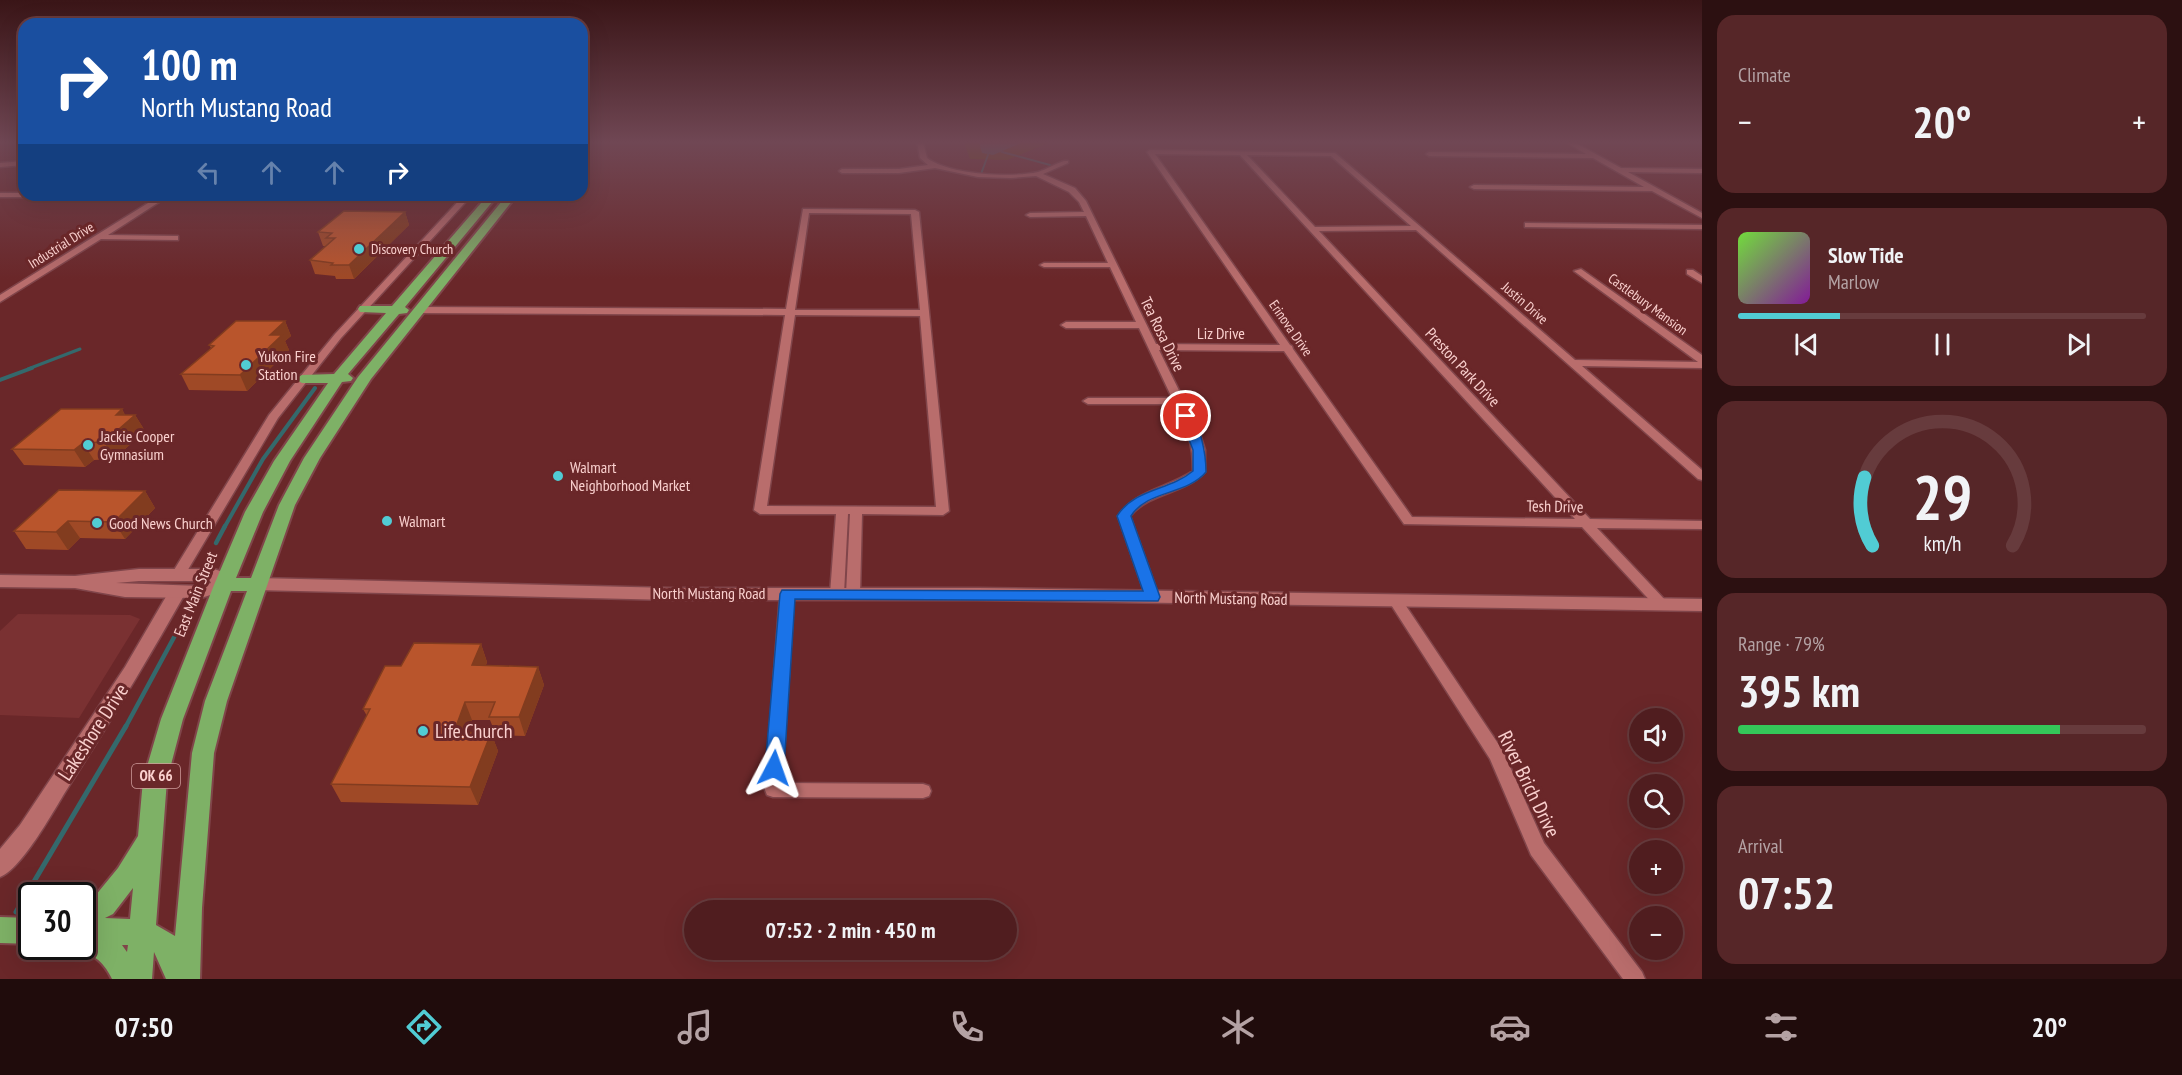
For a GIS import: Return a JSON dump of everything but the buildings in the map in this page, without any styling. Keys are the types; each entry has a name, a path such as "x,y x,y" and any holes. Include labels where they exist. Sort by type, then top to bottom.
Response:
{"highway":[{"name":"East Main Street","path":"138,979 154,780 172,718 223,585 254,512 271,481 338,378 488,201"},
{"name":"OK 66","path":"186,979 189,908 203,753 216,701 287,506 336,419 365,378 507,201"},
{"path":"364,309 419,310"},
{"path":"302,379 365,378"},
{"path":"223,585 257,584"},
{"path":"96,909 104,905 127,876 149,839"},
{"path":"0,930 18,931"},
{"path":"96,931 141,932 164,943 180,979"},
{"path":"96,941 116,957 126,979"}],"street":[{"name":"Tea Rosa Drive","path":"1067,188 1082,201 1089,214 1193,431 1199,450 1199,472 1189,481 1151,494 1129,508 1124,516 1152,597"},
{"name":"Erinova Drive","path":"1175,188 1408,521"},
{"name":"Preston Park Drive","path":"1275,188 1661,604"},
{"name":"Justin Drive","path":"1370,188 1702,476"},
{"path":"1535,188 1653,189 1702,216"},
{"path":"0,195 18,195"},
{"name":"Industrial Drive","path":"0,299 156,201"},
{"name":"East Main Street","path":"177,583 273,417 302,379 463,201"},
{"path":"806,211 915,212 924,313 943,511 760,510 806,211"},
{"path":"1030,215 1089,214"},
{"path":"1528,225 1702,227"},
{"path":"1314,229 1418,228"},
{"path":"99,237 175,238"},
{"path":"1044,265 1113,265"},
{"name":"Castlebury Mansion","path":"1578,271 1702,360"},
{"path":"1690,272 1702,279"},
{"path":"419,310 924,313"},
{"path":"1066,325 1142,325"},
{"name":"Liz Drive","path":"1153,347 1289,348"},
{"path":"1574,363 1702,365"},
{"path":"1088,400 1179,401"},
{"path":"845,594 849,511"},
{"name":"Tesh Drive","path":"1408,521 1702,525"},
{"path":"0,581 75,582 125,591 177,583 201,592 223,585"},
{"name":"Lakeshore Drive","path":"0,866 28,832 132,672 177,583"},
{"name":"North Mustang Road","path":"257,584 671,594 1702,604"},
{"path":"787,594 773,790 923,791"},
{"name":"River Brich Drive","path":"1395,600 1497,756 1537,849 1635,979"}],"shaded area":[{"path":"18,614 130,615 140,619 79,718 0,715 0,631"}],"waterway":[{"path":"28,369 80,349"},
{"path":"0,380 32,368"},
{"path":"224,528 263,459 315,388"},
{"path":"216,543 225,526"},
{"path":"125,728 192,604"},
{"path":"16,912 126,726"}],"place":[{"name":"Discovery Church","path":"359,249"},
{"name":"Yukon Fire Station","path":"246,365"},
{"name":"Jackie Cooper Gymnasium","path":"88,445"},
{"name":"Walmart Neighborhood Market","path":"558,476"},
{"name":"Walmart","path":"387,521"},
{"name":"Good News Church","path":"97,523"},
{"name":"Life.Church","path":"423,731"}],"route":[{"path":"774,768 787,594 1152,597 1124,516 1129,508 1151,494 1189,481 1199,472 1199,450 1186,416"}]}
